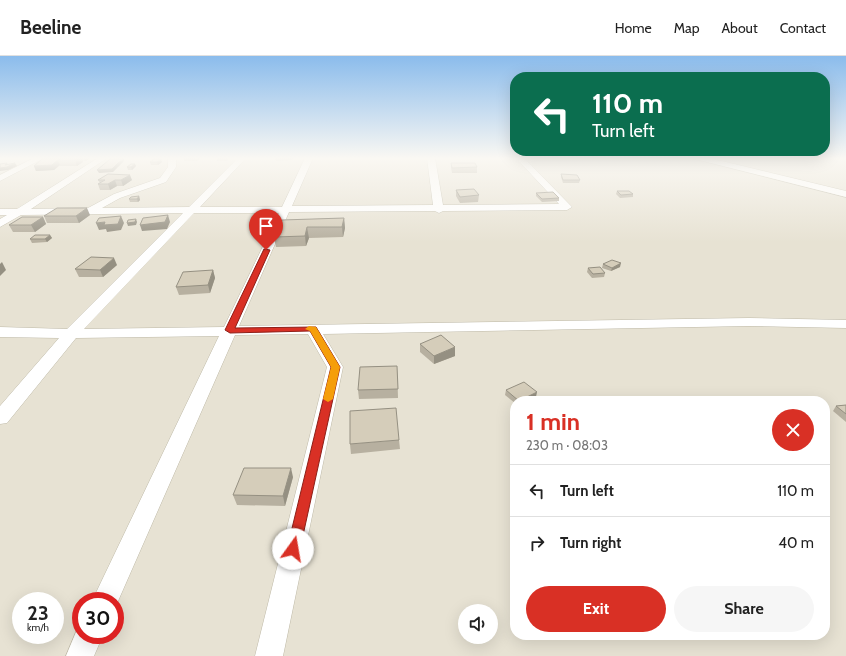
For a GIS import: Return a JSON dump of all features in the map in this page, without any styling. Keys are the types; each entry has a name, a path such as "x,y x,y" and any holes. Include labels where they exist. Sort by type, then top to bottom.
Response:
{"street":[{"path":"0,224 59,186"},
{"path":"89,212 117,196 146,186"},
{"path":"0,418 72,333 215,186"},
{"path":"109,592 296,186"},
{"path":"435,186 439,210"},
{"path":"0,212 439,210 567,207 547,186"},
{"path":"814,186 846,194"},
{"path":"0,332 72,333 749,322 846,324"},
{"path":"269,656 335,367 313,329"},
{"path":"80,656 85,644"}],"shaded area":[{"path":"0,186 846,186 846,656 0,656"}],"building":[{"path":"474,189 479,195 460,197 456,190"},
{"path":"617,191 629,191 633,194 621,195"},
{"path":"553,192 559,198 542,199 536,193"},
{"path":"139,196 137,199 129,199 131,197"},
{"path":"57,208 87,208 76,216 44,216"},
{"path":"168,215 165,222 140,225 143,218"},
{"path":"121,216 118,224 104,225 105,222 96,223 99,218"},
{"path":"22,217 43,217 31,225 9,225"},
{"path":"344,218 342,227 307,227 305,236 274,237 282,220"},
{"path":"136,219 135,222 127,223 128,220"},
{"path":"35,235 50,235 45,239 30,239"},
{"path":"91,257 114,258 100,270 75,269"},
{"path":"612,260 621,263 612,268 603,264"},
{"path":"600,267 605,273 593,274 588,268"},
{"path":"213,270 208,285 176,287 183,272"},
{"path":"441,335 455,347 434,356 420,344"},
{"path":"397,366 398,389 358,390 360,367"},
{"path":"524,382 537,392 529,396 513,396 506,390"},
{"path":"846,405 846,414 836,406"},
{"path":"396,408 399,440 350,444 350,411"},
{"path":"244,468 291,468 283,496 233,495"}],"slow traffic":[{"path":"309,329 313,329 335,367 328,399"}],"route":[{"path":"266,250 230,330 313,329 335,367 293,549"}]}
